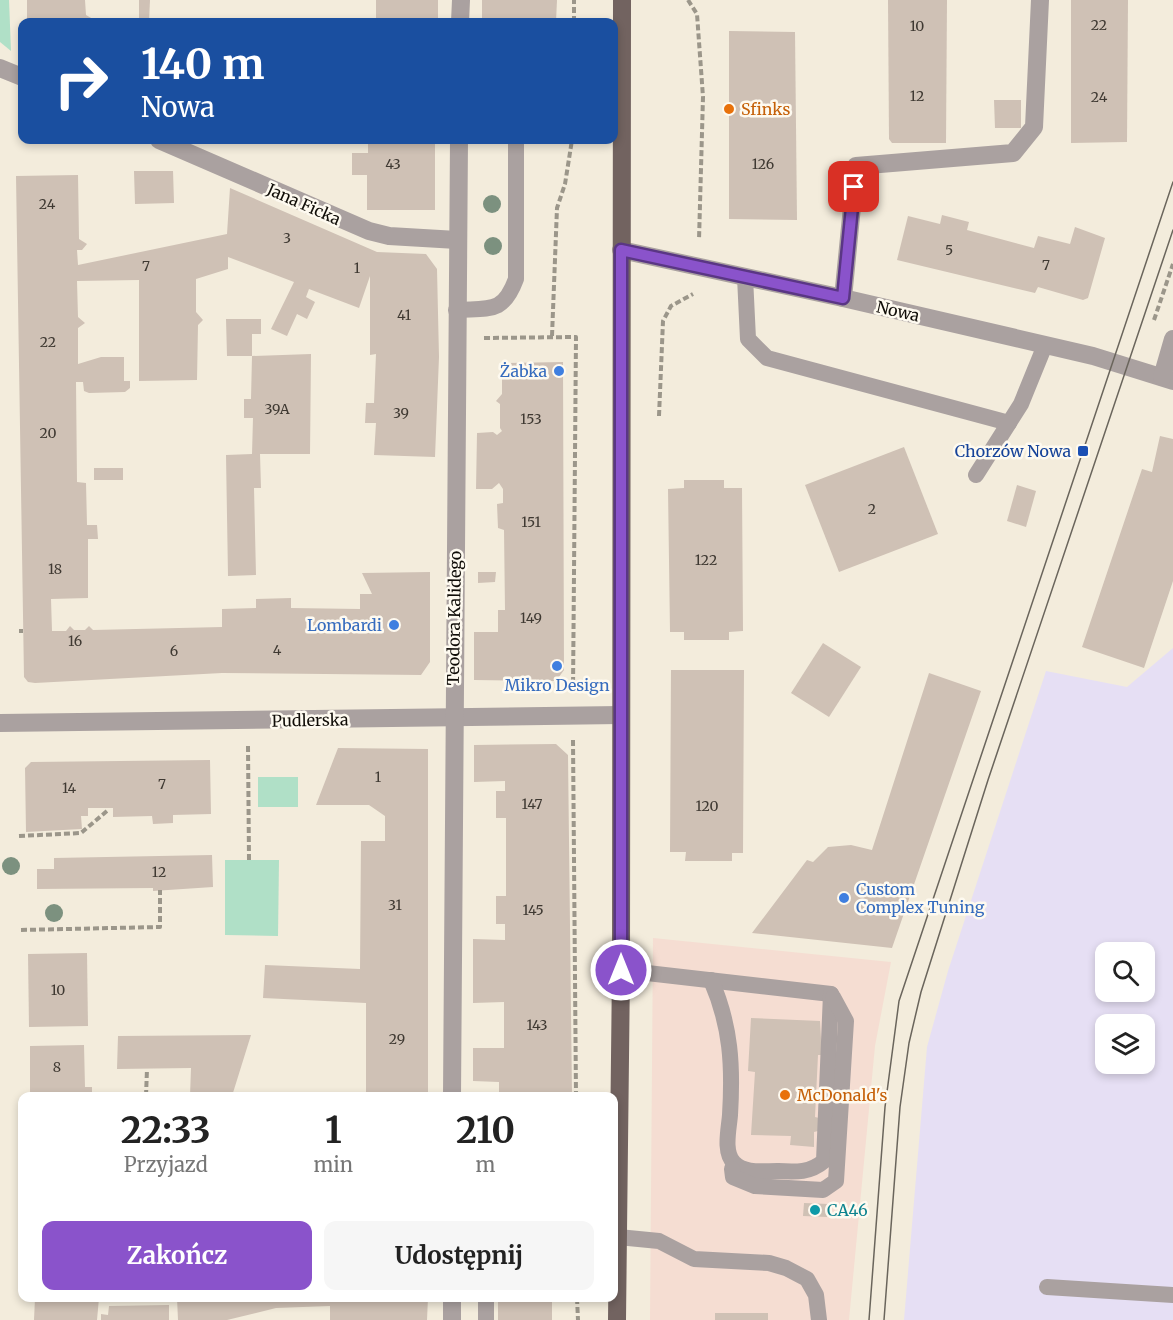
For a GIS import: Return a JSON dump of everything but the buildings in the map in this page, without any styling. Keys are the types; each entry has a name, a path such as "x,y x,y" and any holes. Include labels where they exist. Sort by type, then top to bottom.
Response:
{"main road":[{"path":"618,1237 621,970 621,0"},
{"path":"617,1302 617,1320"}],"street":[{"path":"460,18 461,0"},
{"path":"843,298 856,166 1013,153 1034,127 1040,0"},
{"path":"0,68 18,75"},
{"name":"Jana Ficka","path":"168,144 369,231 389,236 457,240"},
{"name":"Teodora Kalidego","path":"452,1092 459,144"},
{"name":"Nowa","path":"621,250 1045,345 1128,365 1167,379"},
{"path":"1167,379 1173,339"},
{"name":"Pudlerska","path":"0,723 620,716"},
{"path":"452,1302 452,1320"}],"lane":[{"path":"456,310 495,308 509,297 516,279 516,144"},
{"path":"744,277 748,339 767,358 1009,423"},
{"path":"976,475 1021,404 1045,345"},
{"path":"621,970 831,994"},
{"path":"711,980 724,1010 733,1070 728,1148 733,1177 755,1186 824,1190 836,1181 846,1021 831,994"},
{"path":"732,1162 742,1170 801,1172 814,1169 824,1161 831,994"},
{"path":"618,1237 659,1241 694,1259 769,1263 786,1268 807,1280 816,1295 819,1320"},
{"path":"1047,1287 1173,1295"},
{"path":"486,1302 486,1320"}],"path":[{"path":"574,0 574,18"},
{"path":"659,416 663,321 671,306 688,294 694,294 698,266 703,97 697,14 688,0"},
{"path":"552,336 557,208 565,184 571,144"},
{"path":"1152,325 1173,264"},
{"path":"512,338 576,337 573,716 576,1092"},
{"path":"248,742 249,860"},
{"path":"20,836 81,833 107,811"},
{"path":"21,930 160,927 160,890"},
{"path":"146,1092 147,1069"},
{"path":"577,1302 578,1320"}],"shaded area":[{"path":"1173,648 1173,1320 904,1320 927,1047 948,971 1046,671 1127,687"},
{"path":"653,938 891,962 875,1046 849,1320 650,1320"}],"green space":[{"path":"0,0 9,0 11,51 0,42"},
{"path":"258,777 298,777 298,807 258,807"},
{"path":"225,860 279,860 278,936 225,935"}],"tram line":[{"path":"869,1320 885,1107 899,1001 1173,182"},
{"path":"884,1320 900,1107 909,1043 921,992 988,780 1173,230"}],"place":[{"name":"Sfinks","path":"729,109"},
{"name":"Żabka","path":"559,371"},
{"name":"Chorzów Nowa","path":"1083,451"},
{"name":"Lombardi","path":"394,625"},
{"name":"Mikro Design","path":"557,666"},
{"name":"Custom Complex Tuning","path":"844,898"},
{"name":"McDonald's","path":"785,1095"},
{"name":"CA46","path":"815,1210"}],"route":[{"path":"621,970 621,250 843,298 854,187"}]}
